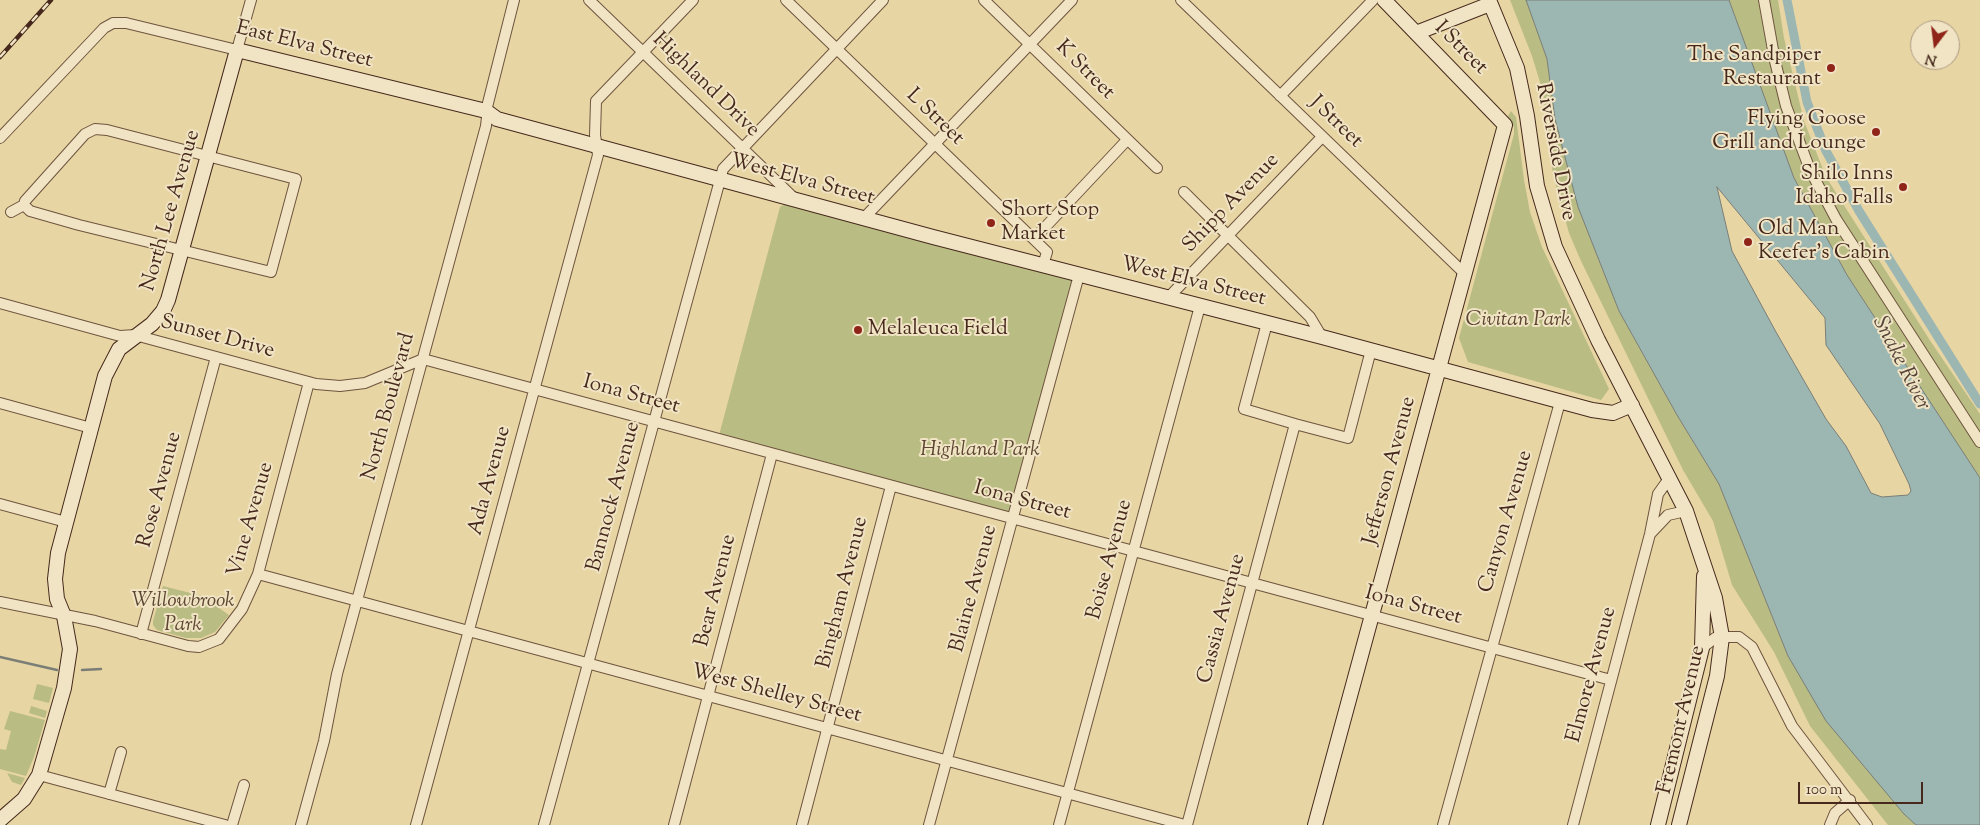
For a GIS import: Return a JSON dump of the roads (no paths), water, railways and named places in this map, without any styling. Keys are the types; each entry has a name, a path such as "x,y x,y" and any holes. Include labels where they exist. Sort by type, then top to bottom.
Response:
{"street":[{"name":"North Lee Avenue","path":"0,820 24,799 39,775 69,666 70,649 64,616 57,599 55,578 66,522 91,428 114,355 135,335 152,324 163,311 183,250 250,0"},
{"name":"North Boulevard","path":"301,825 324,741 337,674 486,126 486,111 514,0"},
{"name":"Highland Drive","path":"589,0 795,199"},
{"name":"Ada Avenue","path":"416,825 598,155 596,102 692,0"},
{"name":"L Street","path":"786,0 1047,252 1043,266"},
{"name":"Bannock Avenue","path":"544,825 656,422 723,169 883,0"},
{"name":"K Street","path":"984,0 1157,168"},
{"path":"864,218 1072,0"},
{"name":"J Street","path":"1180,0 1464,273"},
{"path":"1280,96 1374,0"},
{"name":"I Street","path":"1384,0 1500,118 1504,128"},
{"path":"1764,0 1775,61 1786,106 1810,170 1836,219 1980,442"},
{"path":"1416,33 1490,2"},
{"name":"Riverside Drive","path":"1490,2 1517,68 1527,116 1537,186 1555,247 1598,340 1634,411"},
{"name":"East Elva Street","path":"0,138 104,28 113,23 126,23 486,111"},
{"name":"West Elva Street","path":"486,111 497,119 1043,266 1440,368 1560,402 1613,413 1634,411"},
{"name":"Jefferson Avenue","path":"1315,825 1504,128"},
{"path":"12,212 24,206 25,201 85,134 95,129 107,130 296,179 271,272 79,225 30,211 24,206"},
{"name":"Shipp Avenue","path":"1168,298 1322,137"},
{"path":"1034,239 1127,140"},
{"path":"1184,192 1310,318 1322,337"},
{"name":"Blaine Avenue","path":"929,825 1079,275"},
{"name":"Sunset Drive","path":"0,304 120,336 135,335 309,382 340,386 365,383 423,360"},
{"name":"Boise Avenue","path":"1059,825 1200,306"},
{"path":"1267,323 1244,409 1348,438 1371,350"},
{"name":"Rose Avenue","path":"141,634 216,357"},
{"name":"Iona Street","path":"423,360 1610,680"},
{"name":"Vine Avenue","path":"0,602 95,621 188,646 199,647 210,644 228,630 242,609 258,574 309,382"},
{"name":"Canyon Avenue","path":"1443,825 1560,402"},
{"path":"0,403 91,428"},
{"name":"Fremont Avenue","path":"1634,411 1668,480 1686,511 1715,598 1722,636 1713,697 1679,825"},
{"name":"Cassia Avenue","path":"1186,825 1296,424"},
{"name":"Bear Avenue","path":"674,825 772,454"},
{"name":"Elmore Avenue","path":"1573,825 1650,534 1658,494 1668,480"},
{"name":"Bingham Avenue","path":"802,825 890,486"},
{"path":"0,504 66,522"},
{"name":"Elmore Avenue","path":"1650,534 1668,516 1686,511"},
{"name":"Fremont Avenue","path":"1658,825 1702,648 1704,565"},
{"name":"West Shelley Street","path":"258,574 1186,825"},
{"path":"1702,648 1715,638 1722,636 1739,638 1752,647 1792,726 1850,800 1867,825"},
{"path":"108,794 120,752"},
{"path":"39,775 225,825"},
{"path":"232,825 244,784"},
{"path":"1830,825 1835,813 1850,800"}],"water":[{"name":"Snake River","path":"1526,0 1729,0 1794,178 1847,275 1980,478 1980,825 1916,825 1904,814 1826,721 1788,656 1719,484 1677,415 1619,311 1578,207 1555,119 1547,59","holes":["1717,187 1825,318 1826,345 1880,424 1909,484 1911,491 1908,495 1882,497 1871,493 1846,446 1826,419 1776,332 1732,251"]}],"waterway":[{"path":"1787,0 1807,102 1826,151 1859,211 1980,404"},
{"path":"0,657 57,670"},
{"path":"82,670 101,669"}],"railway":[{"path":"0,57 51,0"}],"place":[{"name":"The Sandpiper Restaurant","path":"1831,68"},
{"name":"Flying Goose Grill and Lounge","path":"1876,132"},
{"name":"Shilo Inns Idaho Falls","path":"1903,187"},
{"name":"Short Stop Market","path":"991,223"},
{"name":"Old Man Keefer's Cabin","path":"1748,242"},
{"name":"Melaleuca Field","path":"858,330"}],"park label":[{"name":"Civitan Park","path":"1518,321"},
{"name":"Highland Park","path":"980,451"},
{"name":"Willowbrook Park","path":"183,614"}]}
